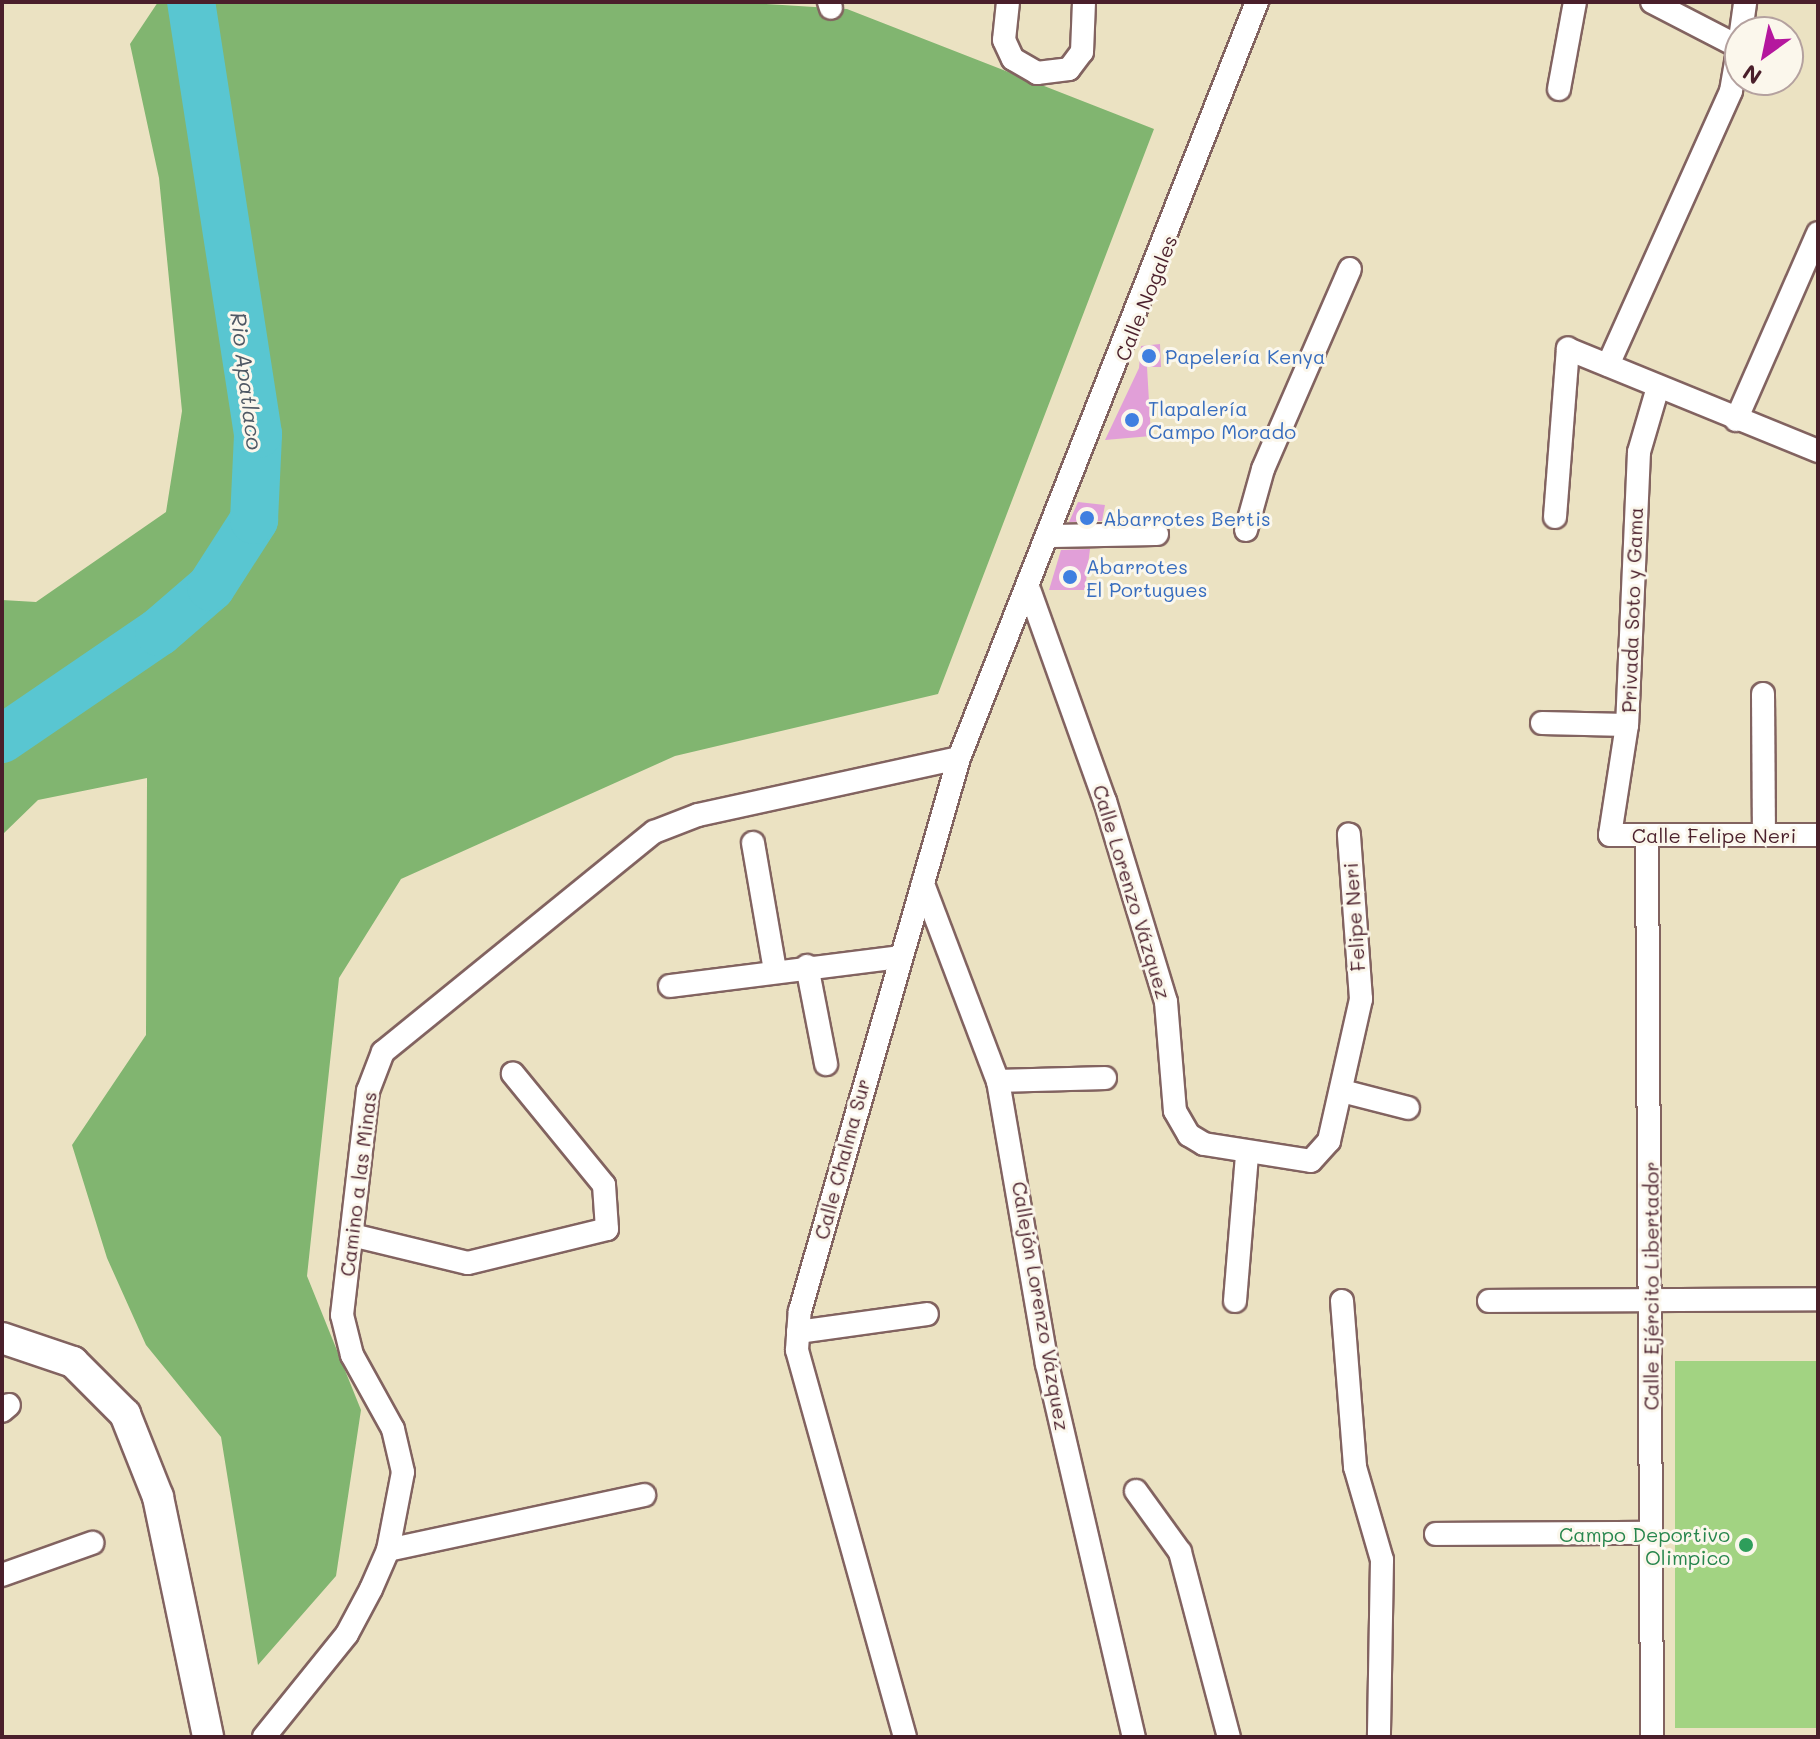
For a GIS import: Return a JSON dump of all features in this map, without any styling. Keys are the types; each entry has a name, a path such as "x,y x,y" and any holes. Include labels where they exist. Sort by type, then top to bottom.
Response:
{"main road":[{"path":"2,1338 73,1362 125,1414 158,1497 208,1737"}],"street":[{"path":"1008,2 1004,40 1013,59 1037,73 1069,69 1082,52 1084,2"},
{"name":"Calle Nogales","path":"1030,592 1257,2"},
{"path":"1559,89 1575,2"},
{"path":"1652,2 1724,32"},
{"path":"1608,365 1729,96"},
{"path":"1736,420 1818,233"},
{"path":"1246,530 1263,469 1350,269"},
{"path":"1555,517 1568,349 1818,451"},
{"name":"Privada Soto y Gama","path":"1610,835 1627,725 1639,452 1658,387"},
{"path":"1051,536 1157,534"},
{"name":"Calle Chalma Sur","path":"905,1737 798,1332 898,957 923,884 959,758 1030,592"},
{"name":"Calle Lorenzo Vázquez","path":"1030,592 1105,801 1166,1002 1175,1111 1189,1135 1247,1155 1311,1161 1329,1141 1342,1091"},
{"path":"1763,694 1764,835"},
{"path":"1542,723 1627,725"},
{"name":"Camino a las Minas","path":"274,1735 347,1634 388,1550 403,1472 393,1429 352,1355 342,1315 368,1091 383,1052 654,832 698,815 959,758"},
{"name":"Felipe Neri","path":"1342,1091 1361,999 1349,834"},
{"name":"Calle Felipe Neri","path":"1610,835 1818,835"},
{"name":"Calle Ejército Libertador","path":"1647,835 1653,1301 1652,1737"},
{"path":"753,843 775,971"},
{"name":"Callejón Lorenzo Vázquez","path":"923,884 998,1081 1047,1364 1134,1737"},
{"path":"670,986 807,966 898,957"},
{"path":"807,966 826,1064"},
{"path":"352,1235 468,1263 607,1229 604,1185 513,1074"},
{"path":"998,1081 1105,1078"},
{"path":"1342,1091 1408,1108"},
{"path":"1235,1301 1247,1155"},
{"path":"1489,1301 1818,1299"},
{"path":"1342,1301 1355,1467 1382,1560 1379,1737"},
{"path":"798,1332 927,1314"},
{"path":"1136,1491 1180,1552 1229,1737"},
{"path":"388,1550 644,1495"},
{"path":"1436,1534 1651,1533"},
{"path":"2,1575 92,1543"}],"green space":[{"path":"158,2 733,2 847,9 1154,129 938,694 675,756 401,879 339,978 307,1276 361,1410 336,1576 258,1665 221,1437 146,1345 107,1258 72,1145 146,1035 147,778 38,800 2,835 2,600 36,602 166,512 182,411 159,178 130,44"},
{"name":"Campo Deportivo Olimpico","path":"1675,1361 1818,1361 1818,1728 1675,1728"}],"building":[{"path":"1160,344 1161,367 1147,367 1151,436 1105,440 1139,368 1141,346"},
{"name":"Abarrotes Bertis","path":"1078,502 1105,505 1102,521 1069,522"},
{"name":"Abarrotes El Portugues","path":"1090,549 1085,590 1049,590 1061,550"}],"waterway":[{"name":"Rio Apatlaco","path":"2,739 159,632 211,587 254,520 258,434 191,2"}],"place":[{"name":"Papelería Kenya","path":"1149,356"},
{"name":"Tlapalería Campo Morado","path":"1132,420"},
{"name":"Abarrotes Bertis","path":"1087,518"},
{"name":"Abarrotes El Portugues","path":"1070,577"},
{"name":"Campo Deportivo Olimpico","path":"1746,1545"}]}
